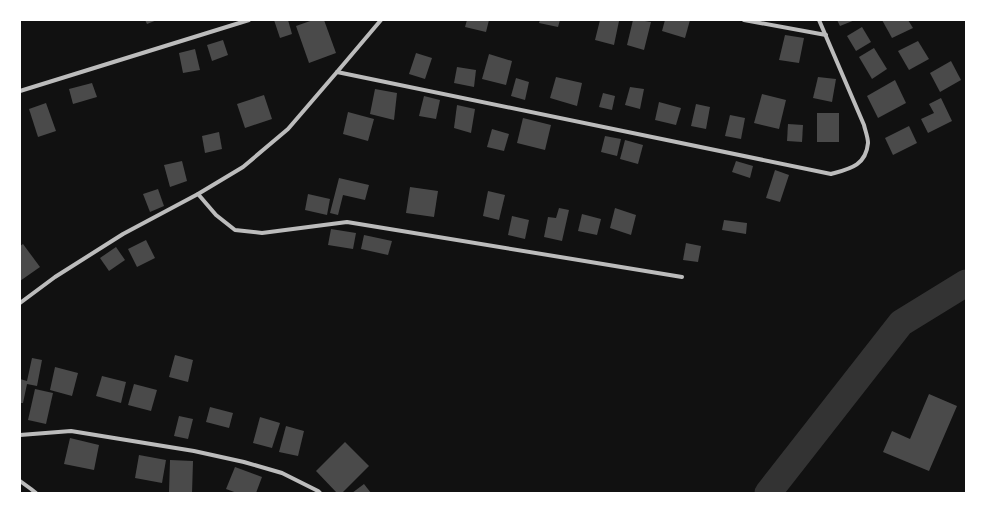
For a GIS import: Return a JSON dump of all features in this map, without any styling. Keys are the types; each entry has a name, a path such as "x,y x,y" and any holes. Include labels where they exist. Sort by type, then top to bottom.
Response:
{"street":[{"path":"20,91 249,20"},
{"path":"20,303 54,277 124,234 198,194 243,167 288,129 381,20"},
{"path":"744,20 826,35"},
{"path":"337,72 831,174 853,168 865,156 868,142 864,124 819,20"},
{"path":"198,194 216,215 235,230 262,233 347,222 682,277"},
{"path":"20,435 71,431 194,451 244,462 282,473 320,493"},
{"path":"20,481 36,493"}],"building":[{"path":"145,20 157,20 147,24"},
{"path":"274,20 288,20 292,34 280,38"},
{"path":"313,20 324,20 336,53 309,63 296,26"},
{"path":"467,20 489,20 486,32 465,27"},
{"path":"540,20 560,20 558,27 539,23"},
{"path":"600,20 619,21 614,45 595,40"},
{"path":"633,20 651,22 644,50 627,45"},
{"path":"665,20 690,20 685,38 662,31"},
{"path":"837,20 855,20 840,26"},
{"path":"882,20 908,20 913,28 892,38"},
{"path":"862,27 871,42 856,51 847,36"},
{"path":"785,35 804,38 799,63 779,60"},
{"path":"223,40 228,55 212,61 207,45"},
{"path":"918,41 929,59 909,70 898,51"},
{"path":"874,48 887,69 872,79 859,57"},
{"path":"195,49 200,70 183,73 179,53"},
{"path":"416,53 432,58 425,79 409,74"},
{"path":"489,54 512,61 506,85 482,79"},
{"path":"951,61 961,80 940,92 930,73"},
{"path":"457,67 476,70 474,87 454,83"},
{"path":"556,77 582,83 577,106 550,98"},
{"path":"818,77 836,79 832,102 813,98"},
{"path":"516,78 529,82 525,100 511,96"},
{"path":"895,80 906,103 878,118 867,96"},
{"path":"92,83 97,97 73,104 69,89"},
{"path":"630,87 644,89 640,109 625,105"},
{"path":"375,89 397,93 394,120 370,114"},
{"path":"603,93 615,96 612,110 599,107"},
{"path":"762,94 786,100 779,129 754,123"},
{"path":"264,95 272,119 245,128 237,104"},
{"path":"424,96 440,100 436,119 419,116"},
{"path":"941,98 952,121 928,133 921,119 934,113 929,104"},
{"path":"659,102 681,108 676,125 655,120"},
{"path":"46,103 56,131 38,137 29,109"},
{"path":"696,104 710,107 706,129 691,126"},
{"path":"457,105 475,109 471,133 454,128"},
{"path":"348,112 374,119 368,141 343,134"},
{"path":"817,113 839,113 839,142 817,142"},
{"path":"730,115 745,118 741,139 725,136"},
{"path":"523,118 551,125 545,150 517,143"},
{"path":"788,124 803,125 802,142 787,141"},
{"path":"909,126 917,143 893,155 885,138"},
{"path":"492,129 509,134 504,151 487,147"},
{"path":"219,132 222,149 205,153 202,136"},
{"path":"605,136 621,139 617,156 601,152"},
{"path":"625,140 643,145 638,164 620,159"},
{"path":"182,161 187,181 170,187 164,165"},
{"path":"736,161 753,166 750,178 732,172"},
{"path":"775,170 789,175 780,202 766,198"},
{"path":"339,178 369,185 365,200 343,195 338,215 330,213"},
{"path":"410,187 438,191 434,217 406,213"},
{"path":"158,189 164,206 150,212 143,194"},
{"path":"488,191 505,195 499,220 483,216"},
{"path":"308,194 330,199 327,215 305,210"},
{"path":"559,208 569,210 562,241 544,237 548,217 556,218"},
{"path":"615,208 636,215 631,235 610,228"},
{"path":"582,214 601,219 597,235 578,231"},
{"path":"512,216 529,220 525,239 508,235"},
{"path":"724,220 747,223 746,234 722,230"},
{"path":"331,229 356,233 353,249 328,245"},
{"path":"364,235 392,241 388,255 361,249"},
{"path":"146,240 155,258 137,267 128,249"},
{"path":"686,243 701,246 698,262 683,260"},
{"path":"23,244 40,267 20,281 20,246"},
{"path":"116,247 125,260 109,271 100,258"},
{"path":"175,355 193,360 188,382 169,377"},
{"path":"32,358 42,360 37,386 27,384 23,403 20,403 20,379 27,381"},
{"path":"55,367 78,373 72,396 50,390"},
{"path":"102,376 126,382 121,403 96,396"},
{"path":"134,384 157,390 151,411 128,405"},
{"path":"35,389 53,393 46,424 28,420"},
{"path":"929,394 957,406 929,471 883,452 892,431 910,439"},
{"path":"210,407 233,413 229,428 206,422"},
{"path":"179,416 193,419 188,439 174,436"},
{"path":"260,417 280,423 272,448 253,443"},
{"path":"286,426 304,431 298,456 279,452"},
{"path":"70,438 99,445 94,470 64,464"},
{"path":"345,442 369,466 342,493 337,493 316,471"},
{"path":"139,455 166,460 162,483 135,478"},
{"path":"170,460 193,461 192,493 169,493"},
{"path":"235,467 262,477 256,493 237,493 226,489"},
{"path":"364,484 371,493 352,493"}],"waterway":[{"path":"768,493 901,323 966,283"}]}
